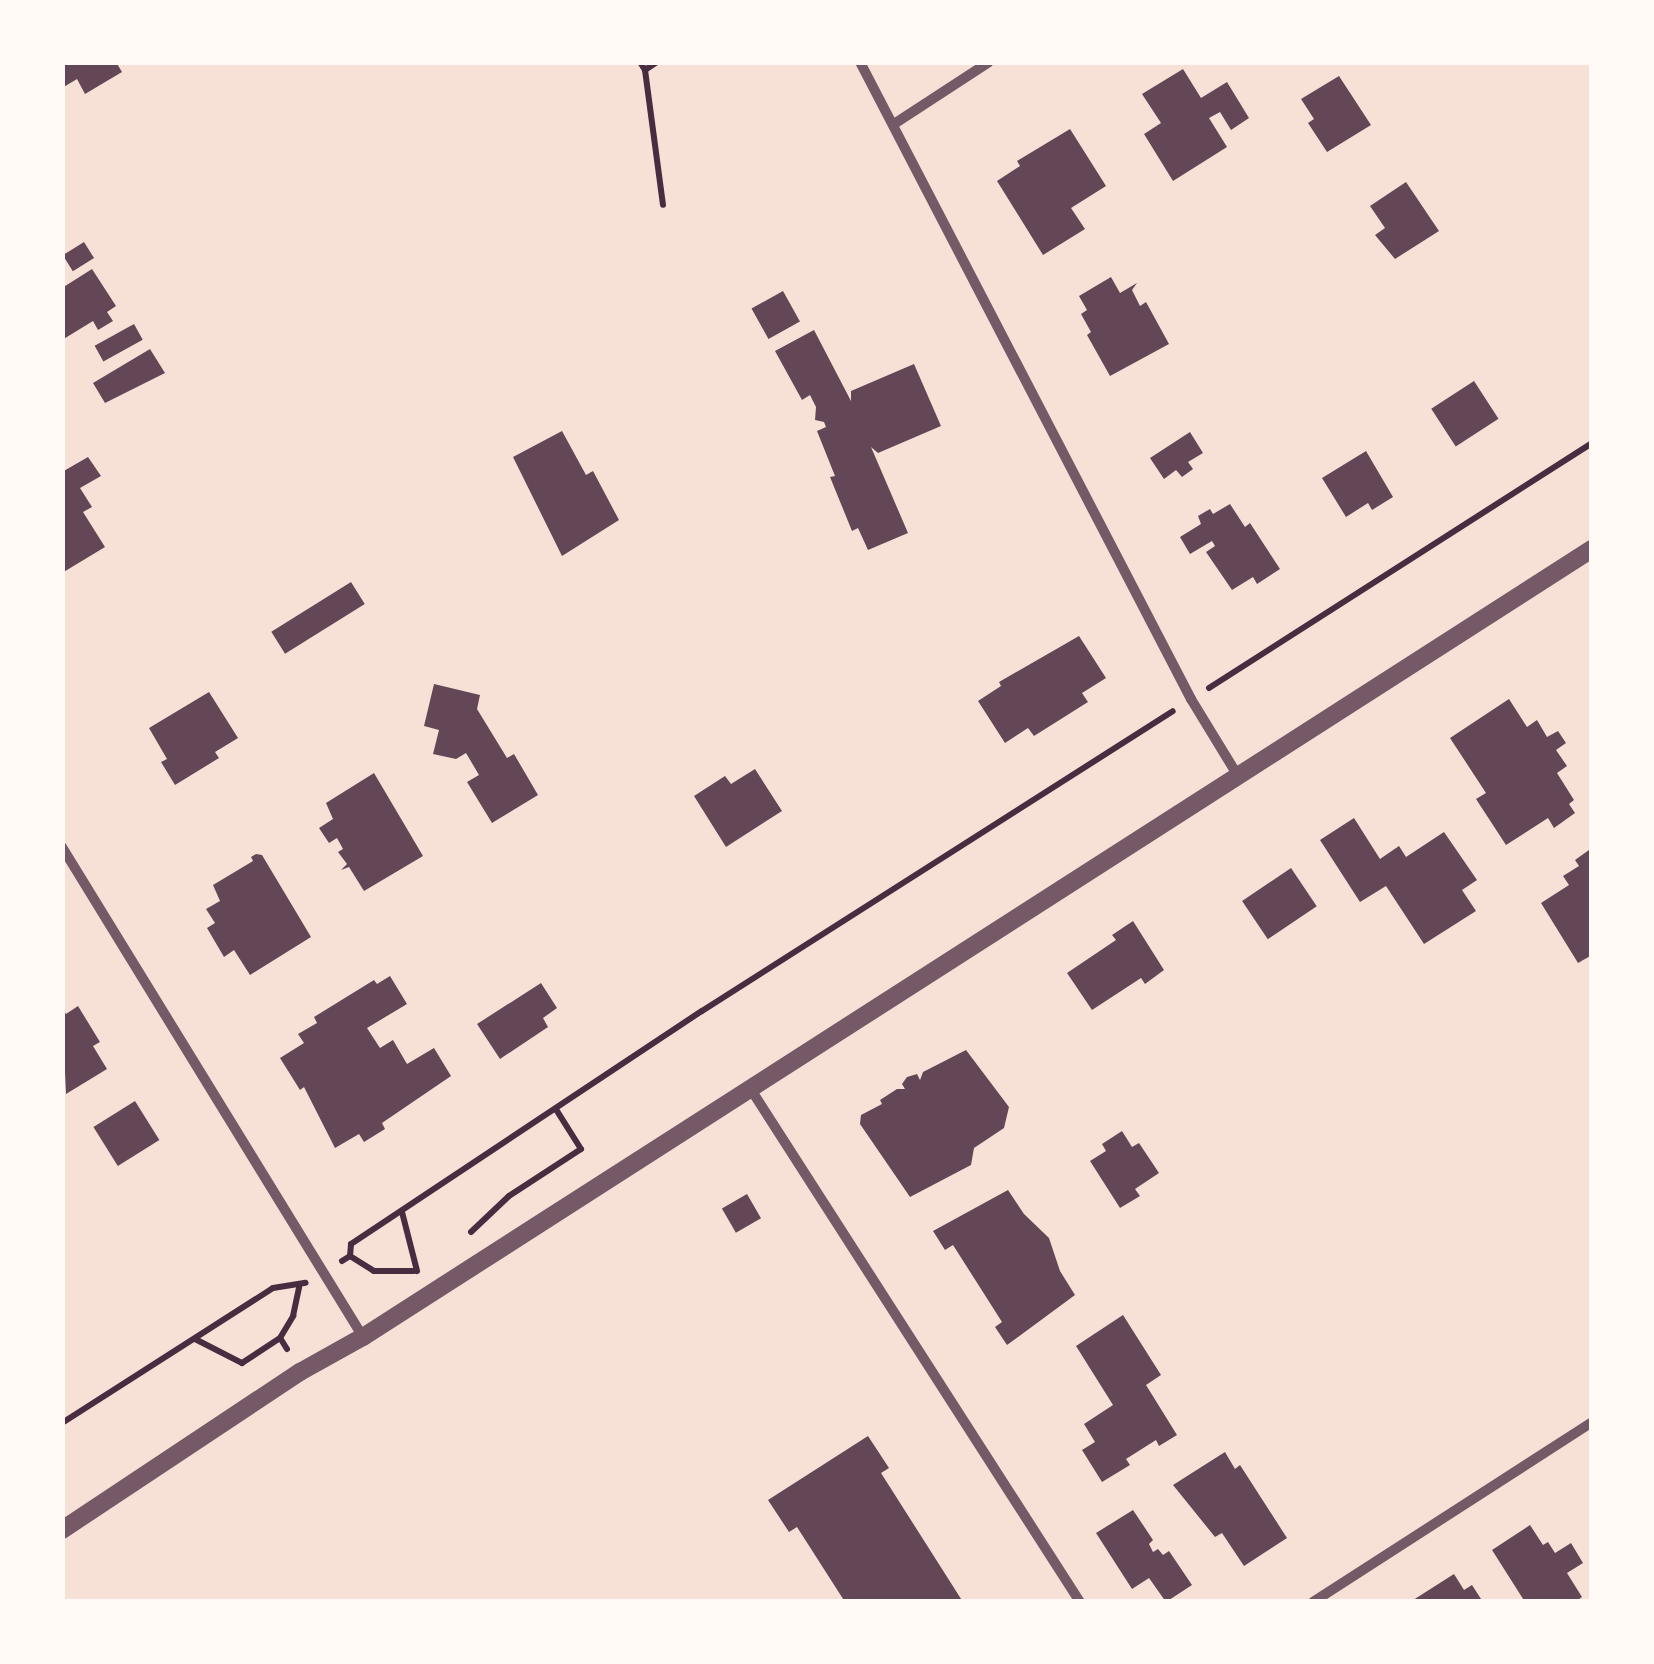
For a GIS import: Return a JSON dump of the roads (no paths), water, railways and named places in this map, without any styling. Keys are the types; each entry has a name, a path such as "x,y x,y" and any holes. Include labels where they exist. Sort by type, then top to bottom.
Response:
{"street":[{"path":"860,62 1191,699 1238,776"},
{"path":"894,124 989,62"},
{"path":"62,1530 300,1372 363,1337 1592,550"},
{"path":"62,847 363,1337"},
{"path":"750,1088 1080,1602"},
{"path":"1312,1602 1592,1422"}]}
